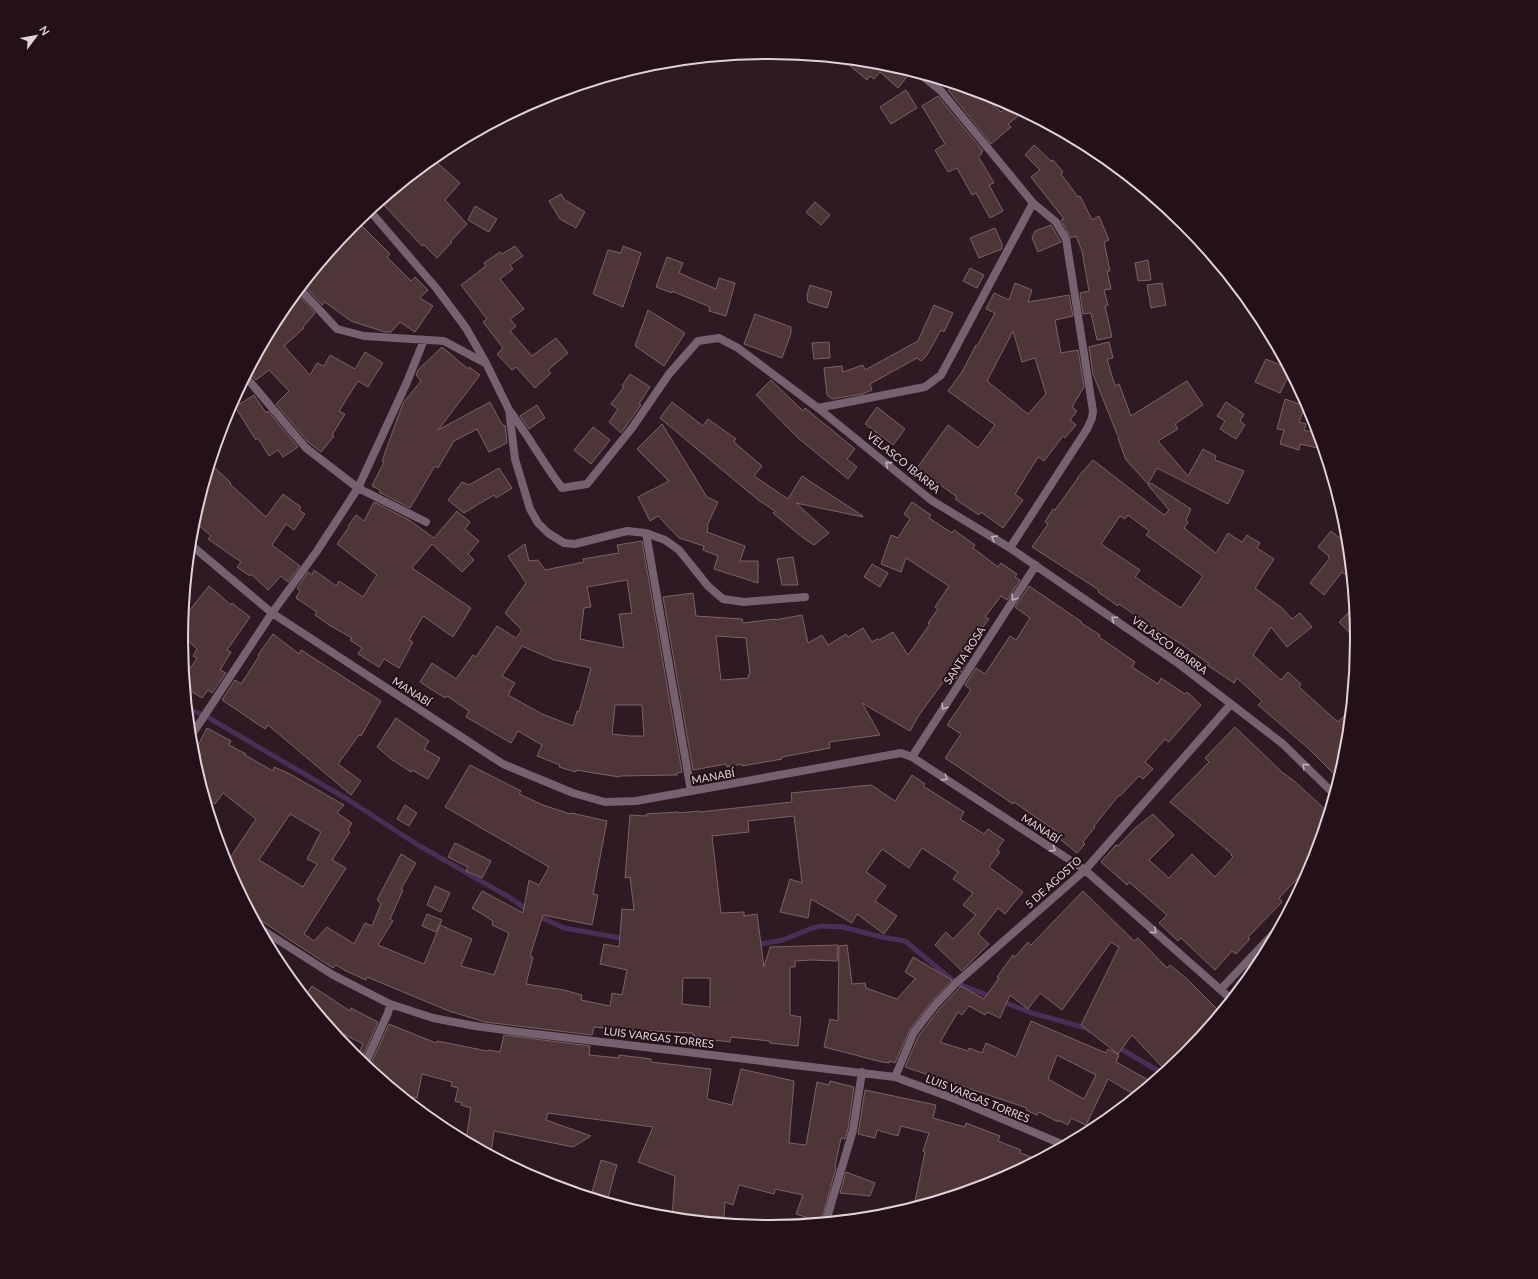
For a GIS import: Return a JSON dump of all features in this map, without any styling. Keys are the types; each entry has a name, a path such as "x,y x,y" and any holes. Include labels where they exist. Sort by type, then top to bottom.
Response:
{"street":[{"path":"930,82 941,92 1034,203 1056,222 1066,239 1093,411 1092,418 1087,429 1010,548"},
{"path":"818,408 925,387 941,375 1034,203"},
{"path":"373,215 437,289 466,328 486,363 509,410 515,460 530,509 538,523 548,533 564,543 576,544 627,531 646,533 665,540 679,550 708,586 723,599 738,602 749,602 805,597"},
{"path":"303,293 337,329 364,336 444,342 486,363"},
{"name":"VELASCO IBARRA","path":"509,410 523,429 545,466 562,488 587,484 632,428 669,374 698,341 719,338 738,348 818,408 931,500 1036,565 1179,664 1283,744 1330,790"},
{"path":"196,729 272,613 317,551 358,488 407,382 424,340"},
{"path":"249,381 306,448 358,488 426,522"},
{"path":"646,533 691,791"},
{"name":"MANABÍ","path":"196,549 272,613 503,764 574,793 605,802 636,801 901,753 912,757 1085,870 1228,996"},
{"name":"SANTA ROSA","path":"912,757 1036,565"},
{"name":"5 DE AGOSTO","path":"895,1077 914,1032 936,1004 960,980 1085,870 1231,704"},
{"name":"LUIS VARGAS TORRES","path":"269,935 333,975 390,1004 433,1018 475,1026 895,1077 955,1099 1058,1143"},
{"path":"1221,989 1264,943"},
{"path":"368,1058 388,1013 390,1004"},
{"path":"827,1217 853,1130 862,1072"}],"building":[{"path":"849,65 908,76 898,88 880,72 874,79 870,76 867,80"},
{"path":"951,88 956,90 991,103 1001,112 1004,109 1019,116 1008,124 1011,127 991,144 948,90"},
{"path":"906,90 917,108 891,124 880,107"},
{"path":"938,96 983,151 981,152 982,154 978,156 994,183 989,185 1003,211 990,218 976,193 972,195 957,168 948,172 935,150 945,144 922,106"},
{"path":"1034,145 1051,161 1053,160 1063,172 1061,174 1078,197 1080,196 1092,220 1099,216 1109,240 1104,242 1110,271 1107,271 1111,289 1104,290 1108,305 1105,306 1112,337 1097,340 1091,313 1083,314 1080,293 1089,291 1082,251 1076,236 1071,238 1061,220 1064,219 1031,177 1040,170 1025,155"},
{"path":"438,163 460,183 445,200 467,224 437,258 424,245 422,246 384,205"},
{"path":"561,194 565,200 585,212 576,228 560,219 549,201"},
{"path":"815,202 830,215 821,225 806,212"},
{"path":"475,206 497,219 489,232 468,220"},
{"path":"1051,225 1061,242 1038,252 1032,238 1035,231"},
{"path":"362,226 390,254 387,257 411,281 415,277 428,290 420,298 433,306 415,332 400,322 391,332 385,332 351,321 325,302 322,305 307,288"},
{"path":"995,228 1002,244 1002,249 979,258 970,238"},
{"path":"515,246 523,256 510,265 513,269 500,279 524,309 510,319 516,326 510,331 532,356 556,338 568,353 548,370 551,373 535,388 516,367 512,370 497,354 503,348 483,322 487,319 461,285 486,266 484,263 500,252 502,254"},
{"path":"623,246 641,253 623,307 593,294 608,250 621,253"},
{"path":"667,257 683,263 679,273 716,289 719,278 735,283 726,316 709,311 710,307 672,291 672,293 656,287"},
{"path":"1148,260 1151,280 1138,281 1135,263"},
{"path":"970,268 984,275 977,288 963,281"},
{"path":"1015,283 1032,290 1028,302 1069,295 1073,316 1055,320 1061,353 1078,350 1084,387 1072,407 1077,411 1070,420 1076,425 1065,438 1063,436 1044,461 1038,457 1015,494 1023,500 1003,528 981,512 979,515 955,499 957,497 917,468 948,425 978,448 995,425 948,391 962,372 995,313 986,309 994,293 1009,300","holes":["1013,331 1022,362 1035,358 1046,394 1028,414 987,381"]},
{"path":"1162,283 1166,305 1151,308 1147,285"},
{"path":"810,285 832,292 827,308 808,302 807,295"},
{"path":"300,297 315,313 303,327 304,328 284,346 310,375 317,363 324,366 330,355 355,369 365,352 383,363 368,387 358,381 339,411 345,414 332,435 334,436 321,452 308,442 276,404 289,391 269,370 256,380 252,375 266,349"},
{"path":"934,305 953,313 944,332 941,330 927,355 921,361 917,358 870,384 872,390 863,394 832,399 827,395 824,368 842,366 843,372 863,365 865,370 918,341"},
{"path":"648,310 685,333 664,366 635,346"},
{"path":"755,314 791,327 791,333 782,358 744,344"},
{"path":"829,342 830,358 814,359 812,343"},
{"path":"1109,342 1113,358 1107,359 1115,386 1119,384 1131,416 1187,381 1203,405 1175,424 1178,429 1158,441 1188,476 1203,449 1216,456 1215,460 1244,471 1228,504 1157,468 1148,484 1126,460 1118,438 1119,437 1093,374 1089,347"},
{"path":"442,347 468,369 469,367 480,375 438,430 490,402 500,421 504,426 505,425 507,443 489,452 477,429 454,441 438,468 435,466 410,508 379,492 380,490 372,486 384,462 382,461 403,403 421,381 416,375 418,370"},
{"path":"1266,359 1281,365 1287,378 1280,393 1255,382"},
{"path":"630,374 650,387 639,404 641,405 621,433 609,422 618,409 611,404 624,387 622,386"},
{"path":"771,380 803,411 805,408 855,449 847,459 857,467 848,479 797,437 756,395"},
{"path":"254,395 266,413 268,411 298,447 283,457 278,450 269,456 258,438 256,440 236,409 238,405"},
{"path":"1285,399 1299,404 1303,412 1299,422 1306,424 1304,430 1311,432 1317,448 1300,444 1299,450 1280,444 1284,430 1277,429"},
{"path":"672,402 703,426 708,419 736,439 734,441 735,443 762,466 754,476 788,499 802,476 863,517 796,503 829,533 814,545 802,537 773,513 775,511 757,499 660,418"},
{"path":"1226,402 1244,414 1240,421 1245,425 1236,439 1220,429 1225,421 1217,416"},
{"path":"537,405 545,418 529,429 520,416"},
{"path":"877,407 905,429 893,445 865,424"},
{"path":"662,424 707,497 718,502 707,526 707,532 745,546 740,561 758,561 758,583 714,569 718,556 703,550 704,546 679,538 658,516 650,521 638,497 669,481 637,449"},
{"path":"593,427 610,440 591,464 574,450"},
{"path":"1093,460 1164,515 1169,510 1148,485 1151,483 1191,509 1186,520 1188,522 1184,528 1216,553 1228,533 1242,542 1247,535 1260,543 1257,548 1274,559 1255,588 1282,608 1292,619 1300,613 1312,627 1287,647 1271,627 1253,655 1281,680 1288,672 1301,684 1299,687 1338,722 1345,715 1334,774 1309,749 1258,705 1262,701 1237,678 1234,683 1207,665 1209,664 1184,646 1161,631 1160,632 1119,604 1118,606 1098,592 1099,590 1032,547 1048,524 1045,522 1053,509 1055,510","holes":["1128,515 1149,531 1146,535 1203,576 1181,608 1135,577 1140,570 1101,544 1120,516 1125,519"]},
{"path":"215,468 266,517 283,494 301,507 299,510 305,514 294,530 286,524 272,545 300,566 288,582 281,576 268,590 251,574 250,576 237,567 241,562 208,539 211,536 200,526"},
{"path":"499,468 512,488 496,498 494,495 464,513 448,500 462,482 469,485"},
{"path":"374,502 409,520 434,538 457,511 470,522 465,529 479,541 468,554 474,560 462,572 432,544 412,568 471,608 453,637 423,616 409,640 413,642 399,668 384,659 379,667 358,654 362,648 350,640 352,638 315,615 317,612 296,598 300,591 297,588 308,572 312,575 314,570 336,586 339,581 363,597 377,575 337,544 356,515 364,521"},
{"path":"912,502 931,515 929,518 952,533 954,530 975,545 973,548 998,567 1001,563 1017,574 1015,577 1020,580 1007,600 1001,596 985,617 989,619 976,636 974,635 959,657 967,662 956,679 949,674 919,715 910,731 862,703 880,735 829,742 830,748 782,757 782,759 742,766 742,764 727,767 726,764 693,770 663,597 693,593 696,616 742,619 743,623 775,620 802,615 808,643 822,635 828,645 846,634 848,637 863,628 872,642 877,639 879,640 893,632 908,655 930,624 928,623 938,609 935,607 949,586 906,558 901,572 881,564 891,535 898,538 910,519 904,514","holes":["716,636 746,638 750,674 748,675 749,678 721,680"]},
{"path":"1331,531 1340,539 1345,564 1346,575 1342,572 1324,595 1310,583 1330,558 1318,547"},
{"path":"642,541 682,772 677,773 677,775 619,777 576,770 576,772 559,767 560,765 537,756 542,745 518,731 511,743 466,717 469,711 447,696 445,698 420,682 432,663 456,679 473,655 476,657 497,626 516,638 522,630 505,613 526,583 508,556 525,544 529,561 538,560 545,570 584,562 583,559 619,553 617,545","holes":["627,580 632,613 619,614 624,648 580,639 584,608 591,607 587,587","522,646 554,660 591,668 579,712 577,711 573,726 542,714 508,695 515,683 502,676","615,705 642,705 644,736 612,734"]},
{"path":"793,557 798,585 782,585 777,559"},
{"path":"872,564 888,573 880,587 864,577"},
{"path":"209,586 231,605 232,603 250,617 227,650 231,652 220,670 226,673 212,693 208,690 202,698 191,691 190,669 197,658 193,656 197,649 188,641 190,610"},
{"path":"1029,586 1082,622 1081,623 1100,635 1099,637 1135,662 1132,667 1158,684 1161,678 1185,694 1187,692 1201,705 1169,742 1165,739 1145,762 1153,769 1143,779 1139,776 1120,796 1119,795 1094,826 1095,827 1083,842 1085,844 1077,853 1055,835 1057,832 1014,802 1013,804 945,758 961,734 947,725 971,690 965,685 976,668 985,674 1010,636 1016,640 1030,618 1015,607"},
{"path":"1349,612 1350,633 1339,622"},
{"path":"273,634 299,654 301,650 381,701 361,736 359,735 338,764 361,781 351,795 268,725 265,729 222,700 235,680 241,684 259,656 258,655"},
{"path":"396,718 429,741 424,749 440,758 428,779 412,770 411,772 391,759 377,747"},
{"path":"1235,727 1283,773 1293,780 1324,809 1319,826 1298,878 1279,898 1282,902 1248,937 1250,939 1236,954 1232,951 1215,970 1181,938 1178,941 1159,923 1167,915 1129,882 1127,885 1101,862 1116,845 1118,846 1134,829 1153,814 1174,835 1149,860 1169,878 1192,854 1215,877 1233,857 1231,855 1232,854 1170,802 1209,762 1205,758"},
{"path":"207,728 231,741 229,745 273,771 274,767 288,773 344,805 337,813 352,823 348,830 350,832 332,860 346,868 304,934 314,941 327,927 354,944 365,923 372,926 381,904 377,900 401,854 416,863 401,889 403,890 390,919 393,921 378,945 424,964 440,925 472,939 461,966 494,975 509,933 492,925 493,921 472,908 482,891 523,913 529,880 539,885 549,867 445,807 470,765 521,791 519,794 543,805 570,814 607,821 593,894 598,895 592,925 543,915 530,956 533,957 526,984 564,990 582,995 581,1000 610,1006 612,993 622,995 627,970 600,964 604,944 619,947 622,909 634,910 630,877 625,878 630,815 647,816 646,814 699,812 792,802 791,793 871,785 895,801 912,775 925,784 923,786 964,812 960,819 984,834 988,829 1004,840 997,850 1000,852 989,867 1023,892 1005,914 998,908 978,934 989,944 962,971 935,945 946,932 953,939 976,915 963,905 973,893 953,879 958,872 922,848 909,868 882,849 866,872 886,886 875,901 897,916 884,934 857,914 852,923 811,899 808,918 780,912 790,879 802,883 794,816 748,821 749,832 712,836 721,913 744,912 744,916 757,914 764,967 770,947 838,945 837,961 795,961 795,967 790,967 790,1015 801,1017 798,1046 770,1043 770,1041 731,1037 730,1042 713,1040 693,1036 693,1033 594,1027 592,1035 485,1022 449,1011 367,977 366,980 336,965 333,968 261,920 248,896 231,857 256,819 223,793 215,804 211,801 198,744","holes":["290,814 321,832 307,859 317,864 303,887 259,860","683,978 710,978 710,1007 682,1004"]},
{"path":"405,805 417,813 409,826 397,819"},
{"path":"455,843 491,861 482,878 466,871 468,867 448,857"},
{"path":"435,886 450,893 441,912 427,905"},
{"path":"1083,891 1134,941 1138,938 1167,968 1170,965 1187,979 1217,1009 1162,1067 1132,1035 1118,1054 1081,1025 1119,947 1111,942 1062,1010 1040,993 1028,1009 1010,995 1000,1018 987,1012 985,1015 969,1006 962,1015 958,1012 940,1042 968,1051 969,1048 982,1053 986,1043 1016,1057 1031,1021 1106,1053 1108,1049 1119,1055 1116,1062 1148,1080 1131,1093 1108,1079 1086,1125 1071,1118 1068,1125 1058,1120 1058,1122 1039,1112 1037,1115 1026,1110 1027,1108 905,1067 919,1035 940,1008 961,986 984,999 999,978 997,977 1013,955 1015,957 1028,942 1031,945","holes":["1057,1055 1096,1075 1084,1099 1048,1079"]},
{"path":"427,914 442,920 436,932 422,926"},
{"path":"847,945 852,984 865,983 866,988 897,999 916,979 905,972 913,957 952,980 932,1001 910,1029 895,1063 890,1061 889,1063 882,1062 824,1047 830,1019 838,1021 839,946"},
{"path":"312,986 350,1011 351,1008 378,1022 364,1055 360,1051 363,1044 345,1035 308,992"},
{"path":"389,1024 436,1043 437,1041 487,1051 500,1052 504,1035 590,1046 589,1055 619,1058 619,1055 651,1059 651,1062 711,1069 707,1099 732,1105 741,1069 794,1081 789,1143 806,1145 817,1082 829,1085 830,1081 854,1087 848,1129 845,1139 841,1138 836,1168 822,1217 808,1219 796,1214 803,1195 775,1189 774,1194 739,1185 733,1205 725,1202 724,1217 703,1216 672,1212 675,1176 638,1162 653,1127 548,1113 546,1120 591,1136 573,1147 494,1131 492,1149 467,1135 471,1108 461,1105 462,1103 455,1101 458,1088 451,1086 452,1082 422,1074 417,1098 412,1097 372,1062"},
{"path":"865,1090 936,1105 933,1118 965,1127 966,1123 1000,1136 998,1141 1021,1150 1020,1153 1031,1157 991,1176 956,1189 915,1201 925,1152 923,1151 929,1133 901,1126 898,1136 877,1130 875,1138 858,1134"},
{"path":"601,1160 617,1165 608,1197 592,1192"},
{"path":"846,1172 875,1183 870,1196 840,1193"}],"waterway":[{"path":"193,711 204,715 347,799 418,845 509,897 529,911"},
{"path":"536,915 564,928 626,939"},
{"path":"755,945 783,940 812,928 821,926 843,927 881,937 905,941 956,983 992,997"},
{"path":"1001,1001 1032,1013 1086,1028 1090,1031"},
{"path":"1116,1046 1158,1070"}]}
